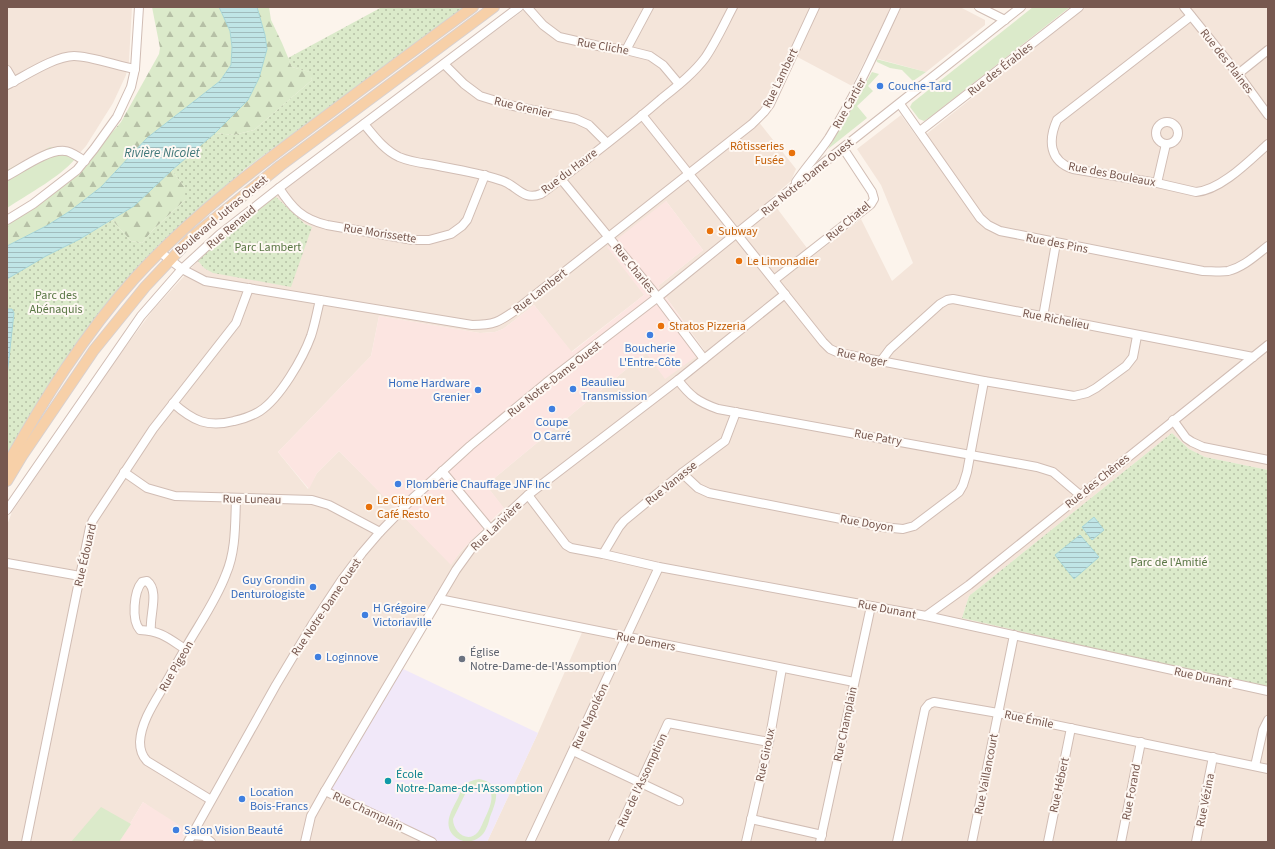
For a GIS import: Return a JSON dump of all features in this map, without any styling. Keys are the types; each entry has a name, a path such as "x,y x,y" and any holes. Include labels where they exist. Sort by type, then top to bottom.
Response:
{"main road":[{"name":"Boulevard Jutras Ouest","path":"7,465 36,414 86,339 110,307 160,252 206,209 244,177 473,7"},
{"name":"Boulevard Jutras Ouest","path":"7,481 22,456 94,350 169,259 192,237 255,185 494,7"}],"street":[{"path":"7,220 33,204 76,170 85,161 117,117 131,87 134,70 139,7"},
{"name":"Rue Renaud","path":"7,510 141,316 182,269 219,235 279,188 519,7"},
{"name":"Rue Cliche","path":"527,7 543,25 560,37 596,46 626,50 650,56 657,60 679,84"},
{"path":"626,50 649,7"},
{"name":"Rue du Havre","path":"364,124 387,150 403,159 485,175 505,182 525,196 535,197 607,143 693,72 721,32 733,7"},
{"name":"Rue Lambert","path":"160,252 182,269 205,281 472,325 491,325 497,323 516,310 609,237 688,172 752,124 770,104 815,7"},
{"name":"Rue Cartier","path":"789,191 828,140 847,108 864,76 896,7"},
{"path":"979,7 1005,20"},
{"name":"Rue Notre-Dame Ouest","path":"192,840 211,800 310,628 347,573 380,532 442,471 546,383 658,298 736,233 1021,7"},
{"name":"Rue des Érables","path":"920,131 1079,7"},
{"name":"Rue des Plaines","path":"1184,7 1238,74 1268,115"},
{"name":"Rue des Bouleaux","path":"1191,16 1057,120 1050,143 1057,159 1065,166 1073,169 1157,183 1196,192 1207,190 1223,182 1268,144"},
{"path":"1238,74 1268,50"},
{"path":"7,70 10,83 53,61 64,57 76,56 134,70"},
{"name":"Rue Grenier","path":"444,64 464,84 480,96 509,105 576,119 589,125 607,143"},
{"name":"Rue des Pins","path":"900,104 980,218 988,225 1000,231 1203,271 1228,271 1250,260 1268,246"},
{"name":"Rue Roger","path":"642,115 830,349 839,353 1074,396 1096,388 1130,361 1135,352 1137,336"},
{"path":"1157,183 1166,144"},
{"name":"Rue Chatel","path":"774,280 871,204 874,199 872,192 843,148"},
{"path":"7,176 49,153 57,151 66,151 85,161"},
{"name":"Rue Morissette","path":"279,188 294,209 312,220 327,225 420,240 451,234 462,226 471,214 485,175"},
{"name":"Rue Charles","path":"560,179 658,298 704,359"},
{"path":"1042,317 1056,243"},
{"name":"Rue Édouard","path":"26,842 90,527 93,520 153,429 236,322 249,288"},
{"name":"Rue Larivière","path":"306,842 311,816 325,791 463,559 474,545 528,495 678,380 785,294"},
{"name":"Rue Richelieu","path":"881,361 890,350 940,304 947,300 953,299 1137,336 1253,357"},
{"path":"173,403 192,418 198,421 215,424 244,419 261,411 281,389 303,355 311,335 320,300"},
{"name":"Rue des Chênes","path":"926,616 969,585 1268,345"},
{"name":"Rue Patry","path":"678,380 691,396 705,405 718,409 971,454 1046,469 1053,472 1080,495"},
{"name":"Rue Doyon","path":"682,473 698,488 709,493 882,527 903,529 914,526 959,492 963,485 971,454 984,380"},
{"name":"Rue Vanasse","path":"603,554 624,521 682,473 725,441 736,412"},
{"path":"1173,420 1186,438 1203,447 1268,460"},
{"path":"442,471 490,530"},
{"name":"Rue Luneau","path":"124,472 147,488 166,495 236,499 312,500 329,505 380,532"},
{"name":"Rue Dunant","path":"528,495 566,545 572,548 659,568 926,616 1268,691"},
{"name":"Rue Pigeon","path":"211,800 144,759 140,741 146,718 209,608 228,570 232,557 235,531 236,499"},
{"path":"7,563 80,576"},
{"name":"Rue Napoléon","path":"530,842 659,568"},
{"path":"151,631 150,623 154,589 147,581 142,582 138,586 135,622 140,630 163,634 185,649"},
{"name":"Rue Demers","path":"439,599 854,682"},
{"name":"Rue Champlain","path":"821,838 870,606"},
{"name":"Rue Vaillancourt","path":"972,842 1014,635"},
{"name":"Rue Giroux","path":"746,842 769,742 782,668"},
{"name":"Rue Émile","path":"897,842 925,709 929,704 934,702 998,713 1268,769"},
{"path":"1255,766 1263,730 1268,720"},
{"name":"Rue de l'Assomption","path":"613,842 668,723 769,742"},
{"name":"Rue Hébert","path":"1048,842 1071,728"},
{"name":"Rue Forand","path":"1121,842 1141,742"},
{"path":"573,751 679,800"},
{"name":"Rue Vézina","path":"1196,842 1213,757"},
{"name":"Rue Champlain","path":"325,791 432,842"},
{"path":"751,818 821,838"},
{"path":"192,840 204,836 212,842"}],"shaded area":[{"path":"7,7 132,7 129,61 126,75 113,103 86,146 77,156 7,176"},
{"path":"528,7 960,7 985,20 985,25 926,72 867,56 852,86 788,52 762,107 754,116 796,169 791,181 770,199 813,256 861,219 892,281 913,263 881,185 857,149 901,115 919,140 1086,7 1268,7 1268,470 1205,457 1189,449 1172,433 969,596 962,618 1268,688 1268,842 487,842 538,733 584,628 439,599 399,667 432,842 181,842 186,833 143,802 119,842 7,842 7,525 12,512 106,373 153,310 198,261 204,268 312,227 305,224 275,196 360,131","holes":["666,201 703,250 658,286 704,350 646,353 486,485 504,509 461,551 451,564 339,451 317,473 308,489 278,452 371,356 379,316 480,333 495,332 503,329 534,305 571,352 644,295"]},
{"path":"666,201 703,250 658,286 704,351 665,379 646,353 486,485 504,508 461,551 451,565 339,451 317,473 309,489 278,452 371,356 379,316 480,333 495,332 503,329 534,305 572,352 644,295 607,247"},
{"path":"399,667 538,733 487,842 432,842 325,791"},
{"path":"143,802 187,830 181,842 119,842"}],"green space":[{"path":"152,7 219,7 230,31 232,47 231,65 220,81 147,138 101,187 70,211 48,225 7,246 7,224 85,164 121,122 159,54 160,48"},
{"path":"257,7 269,7 271,20 292,67 310,72 312,80 254,130 234,135 215,133 248,100 267,49 265,35"},
{"name":"Parc des Abénaquis","path":"382,7 465,7 245,169 159,246 113,297 7,457 7,376 14,313 12,310 7,309 7,279 112,220 131,241 142,243 153,230 185,200 185,188 172,170 215,133 234,135 254,130 312,80 309,72 292,67 288,58"},
{"path":"1033,7 1070,7 929,118 924,121 919,119 910,107 912,103"},
{"path":"876,59 926,72 913,81 902,70 890,68 877,62"},
{"path":"872,72 879,74 868,86 873,91 857,106 867,118 828,149"},
{"path":"50,147 59,148 77,156 72,163 55,177 7,208 7,170"},
{"path":"172,170 185,188 185,200 153,230 142,243 131,241 112,220 134,206"},
{"name":"Parc Lambert","path":"275,196 305,224 312,227 291,287 213,273 204,268 198,261 220,240"},
{"name":"Parc de l'Amitié","path":"1172,433 1189,449 1205,457 1268,470 1268,688 962,618 969,596"},
{"path":"479,779 487,781 495,789 495,805 482,835 470,841 461,840 453,835 450,830 449,821 451,812 462,788 468,783","holes":["477,785 484,786 491,793 492,797 489,808 478,832 470,837 466,837 458,832 453,819 468,788"]},
{"path":"101,807 131,824 119,842 71,842"}],"water":[{"name":"Rivière Nicolet","path":"219,7 257,7 265,35 267,49 259,78 248,100 215,133 172,170 134,206 80,239 46,256 7,279 7,246 48,225 70,211 101,187 147,138 220,81 231,65 232,47 230,31"},
{"path":"7,309 12,309 14,313 7,376"},
{"path":"1094,517 1104,530 1092,540 1082,527"},
{"path":"1080,535 1099,557 1074,579 1055,555"}],"place":[{"name":"Couche-Tard","path":"880,86"},
{"name":"Rôtisseries Fusée","path":"792,153"},
{"name":"Subway","path":"710,231"},
{"name":"Le Limonadier","path":"739,261"},
{"name":"Stratos Pizzeria","path":"661,326"},
{"name":"Boucherie L'Entre-Côte","path":"650,335"},
{"name":"Beaulieu Transmission","path":"573,389"},
{"name":"Home Hardware Grenier","path":"478,390"},
{"name":"Coupe O Carré","path":"552,409"},
{"name":"Plomberie Chauffage JNF Inc","path":"398,484"},
{"name":"Le Citron Vert Café Resto","path":"369,507"},
{"name":"Guy Grondin Denturologiste","path":"313,587"},
{"name":"H Grégoire Victoriaville","path":"365,615"},
{"name":"Loginnove","path":"318,657"},
{"name":"Église Notre-Dame-de-l'Assomption","path":"462,659"},
{"name":"École Notre-Dame-de-l'Assomption","path":"388,781"},
{"name":"Location Bois-Francs","path":"242,799"},
{"name":"Salon Vision Beauté","path":"176,830"}]}
